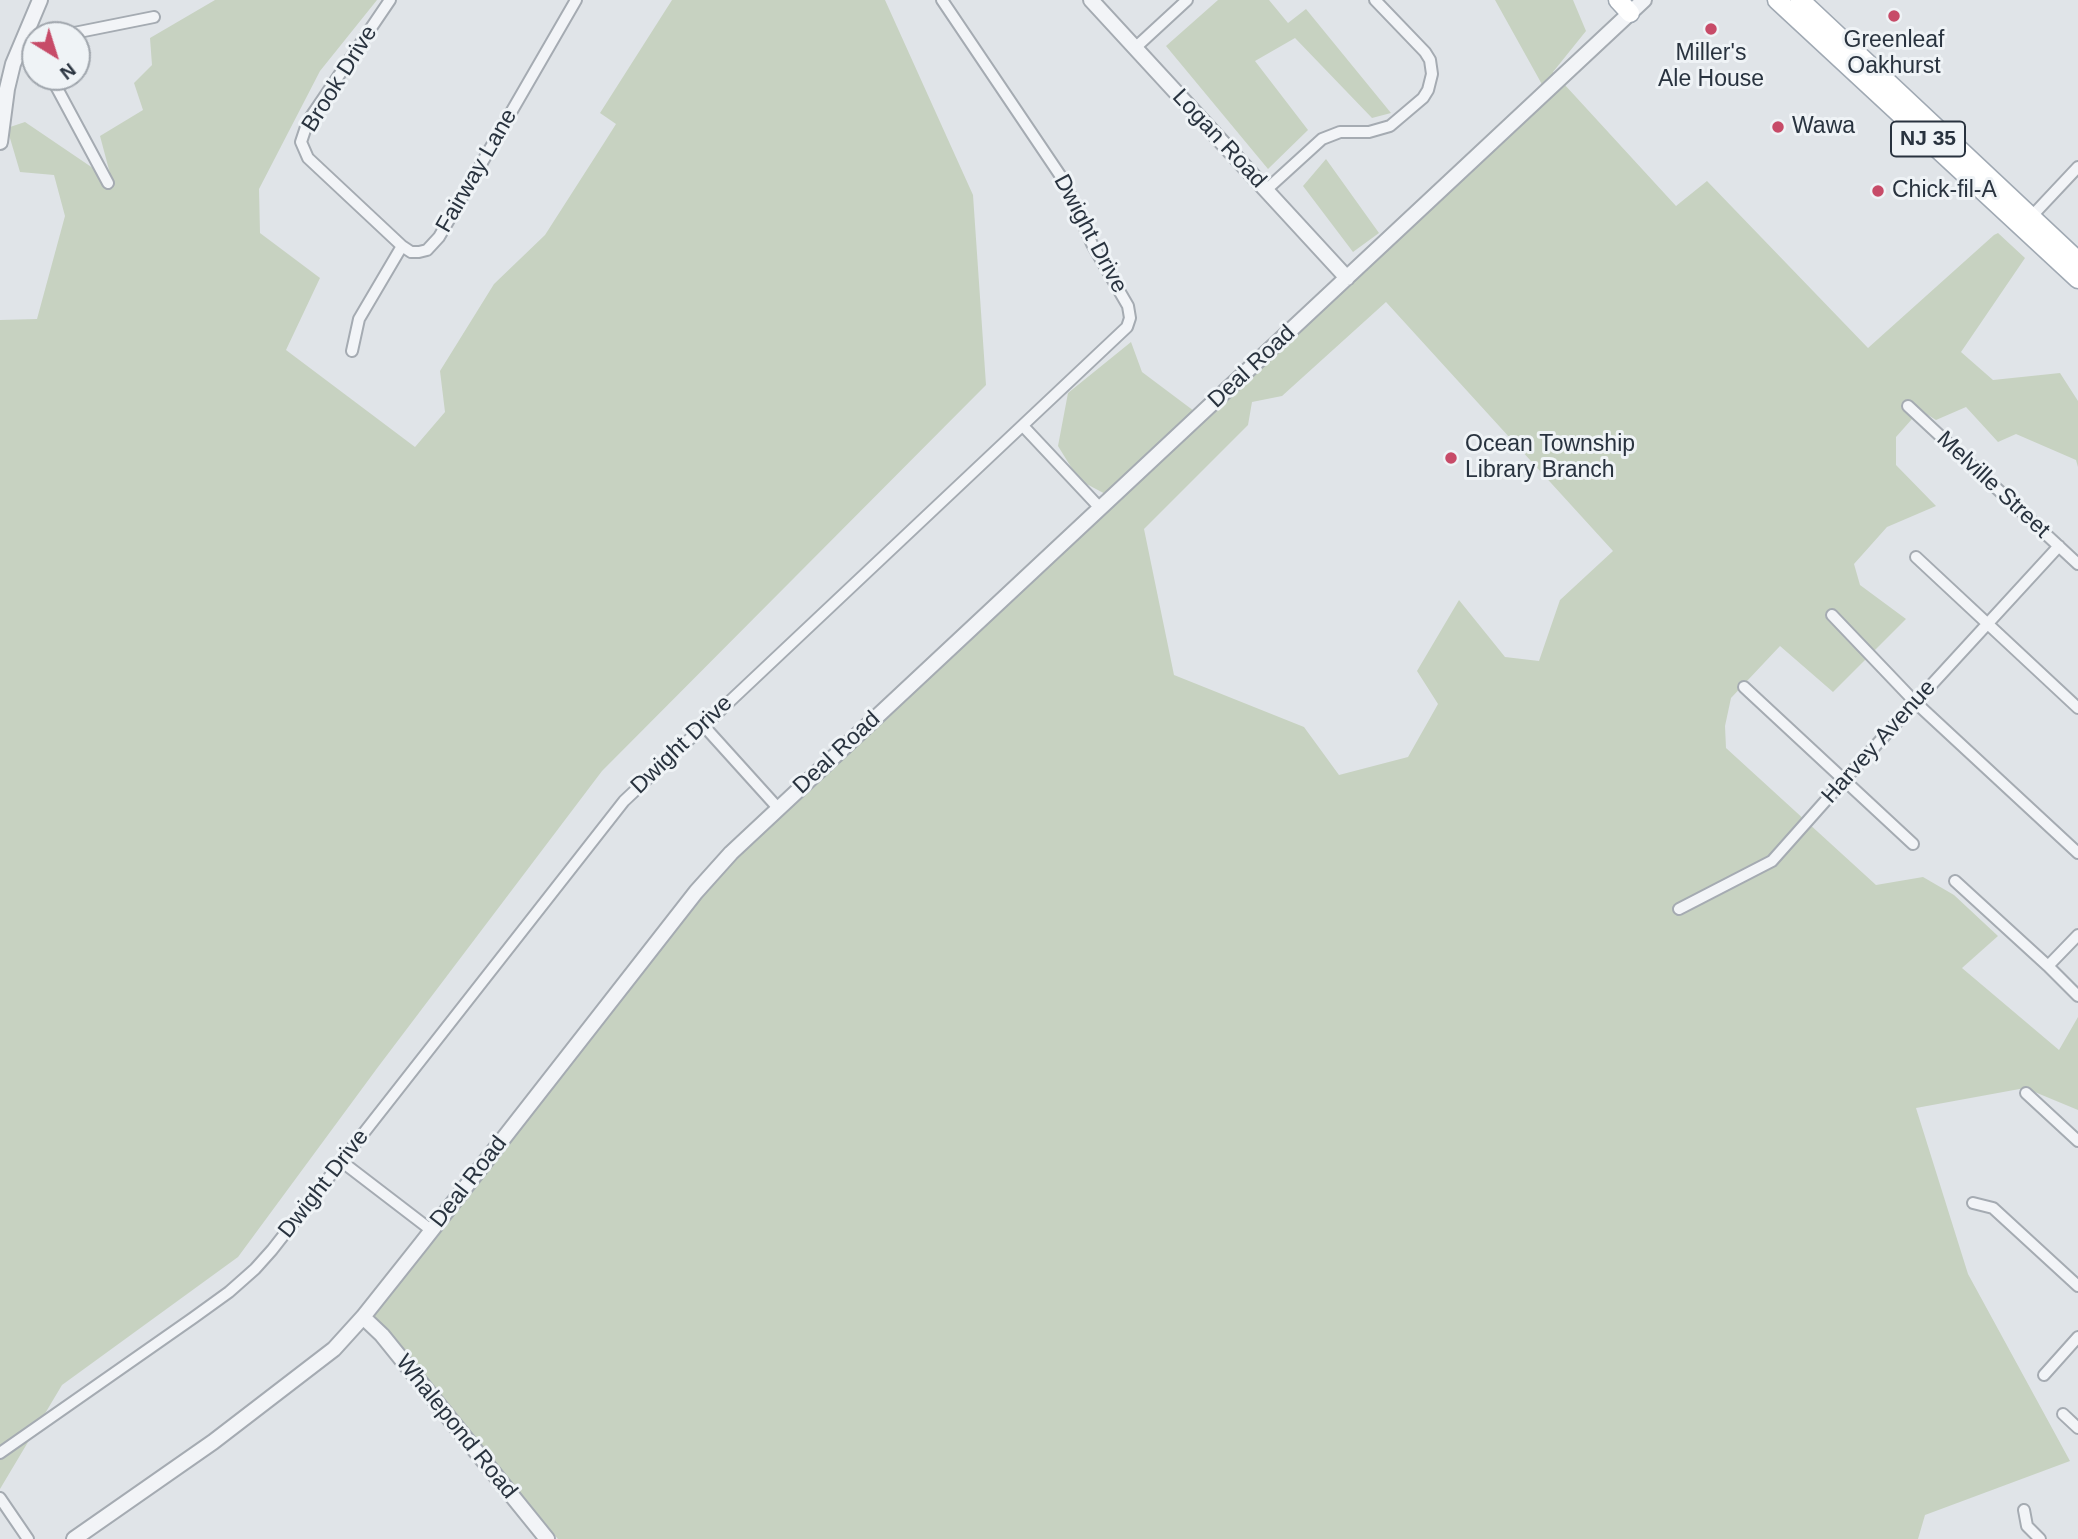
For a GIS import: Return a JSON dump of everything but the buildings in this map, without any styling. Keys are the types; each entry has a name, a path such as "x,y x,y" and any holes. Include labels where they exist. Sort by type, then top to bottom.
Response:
{"main road":[{"name":"NJ 35","path":"1777,0 2078,279"},
{"name":"NJ 35","path":"1800,0 2078,261"}],"street":[{"path":"36,21 40,0"},
{"name":"Brook Drive","path":"390,0 308,121 302,142 307,158 402,246"},
{"name":"Fairway Lane","path":"402,246 419,252 427,250 439,237 576,0"},
{"name":"Dwight Drive","path":"0,1453 229,1292 272,1250 608,820 642,782 1121,334 1129,322 1130,312 1092,244 1064,181 942,0"},
{"name":"Logan Road","path":"1091,0 1347,278"},
{"path":"1135,48 1187,0"},
{"path":"1266,190 1322,139 1340,132 1369,132 1390,126 1423,98 1428,90 1432,74 1430,60 1375,0"},
{"name":"Deal Road","path":"74,1539 213,1442 334,1349 363,1317 696,892 731,853 1347,278 1624,6 1644,0"},
{"path":"91,30 154,17"},
{"path":"0,142 7,89 21,62"},
{"path":"59,91 108,183"},
{"path":"2031,217 2078,167"},
{"path":"352,351 359,319 402,246"},
{"name":"Melville Street","path":"1908,406 2078,564"},
{"path":"1023,426 1101,509"},
{"name":"Harvey Avenue","path":"1679,909 1772,861 2059,546"},
{"path":"1916,557 2078,708"},
{"path":"1832,615 1915,702 2078,853"},
{"path":"1744,687 1913,844"},
{"path":"703,725 778,808"},
{"path":"1955,881 2078,996"},
{"path":"2048,966 2078,935"},
{"path":"2026,1093 2078,1141"},
{"path":"341,1161 431,1230"},
{"path":"1973,1203 1993,1208 2078,1286"},
{"name":"Whalepond Road","path":"363,1317 382,1335 547,1539"},
{"path":"2044,1375 2078,1337"},
{"path":"2063,1414 2078,1429"},
{"path":"0,1498 28,1539"},
{"path":"2024,1510 2027,1526 2040,1539"}],"green space":[{"path":"215,0 377,0 320,71 259,189 260,233 320,278 286,350 415,447 445,412 440,371 494,284 545,235 616,124 600,113 672,0 885,0 973,195 986,385 602,771 238,1257 62,1385 0,1489 0,320 37,319 65,216 54,175 20,172 7,128 25,122 112,181 100,136 143,110 134,83 152,65 150,38"},
{"path":"1218,0 1269,0 1288,23 1306,9 1391,113 1372,118 1295,38 1255,61 1308,130 1268,169 1166,46"},
{"path":"1495,0 1573,0 1586,31 1553,72 1676,206 1707,181 1868,348 1994,235 1998,233 2025,258 1961,352 1993,380 2060,373 2078,401 2078,467 2076,460 2016,434 1998,442 1966,407 1936,420 1920,410 1896,437 1896,465 1936,506 1887,527 1854,564 1860,585 1906,619 1833,692 1780,646 1731,698 1725,726 1726,748 1876,885 1923,877 1954,895 1998,936 1962,968 2059,1050 2078,1017 2078,1110 2025,1088 1916,1108 1968,1274 2070,1461 1925,1515 1918,1539 558,1539 362,1317 707,878 1111,497 1079,480 1058,446 1068,393 1131,342 1142,372 1198,414 1544,88","holes":["1386,302 1613,551 1560,600 1539,661 1505,657 1459,600 1417,671 1438,704 1408,757 1339,775 1304,727 1174,675 1144,529 1248,425 1252,402 1282,396"]},
{"path":"1326,159 1379,233 1353,252 1303,186"}],"place":[{"name":"Greenleaf Oakhurst","path":"1894,16"},
{"name":"Miller's Ale House","path":"1711,29"},
{"name":"Wawa","path":"1778,127"},
{"name":"Chick-fil-A","path":"1878,191"},
{"name":"Ocean Township Library Branch","path":"1451,458"}]}
